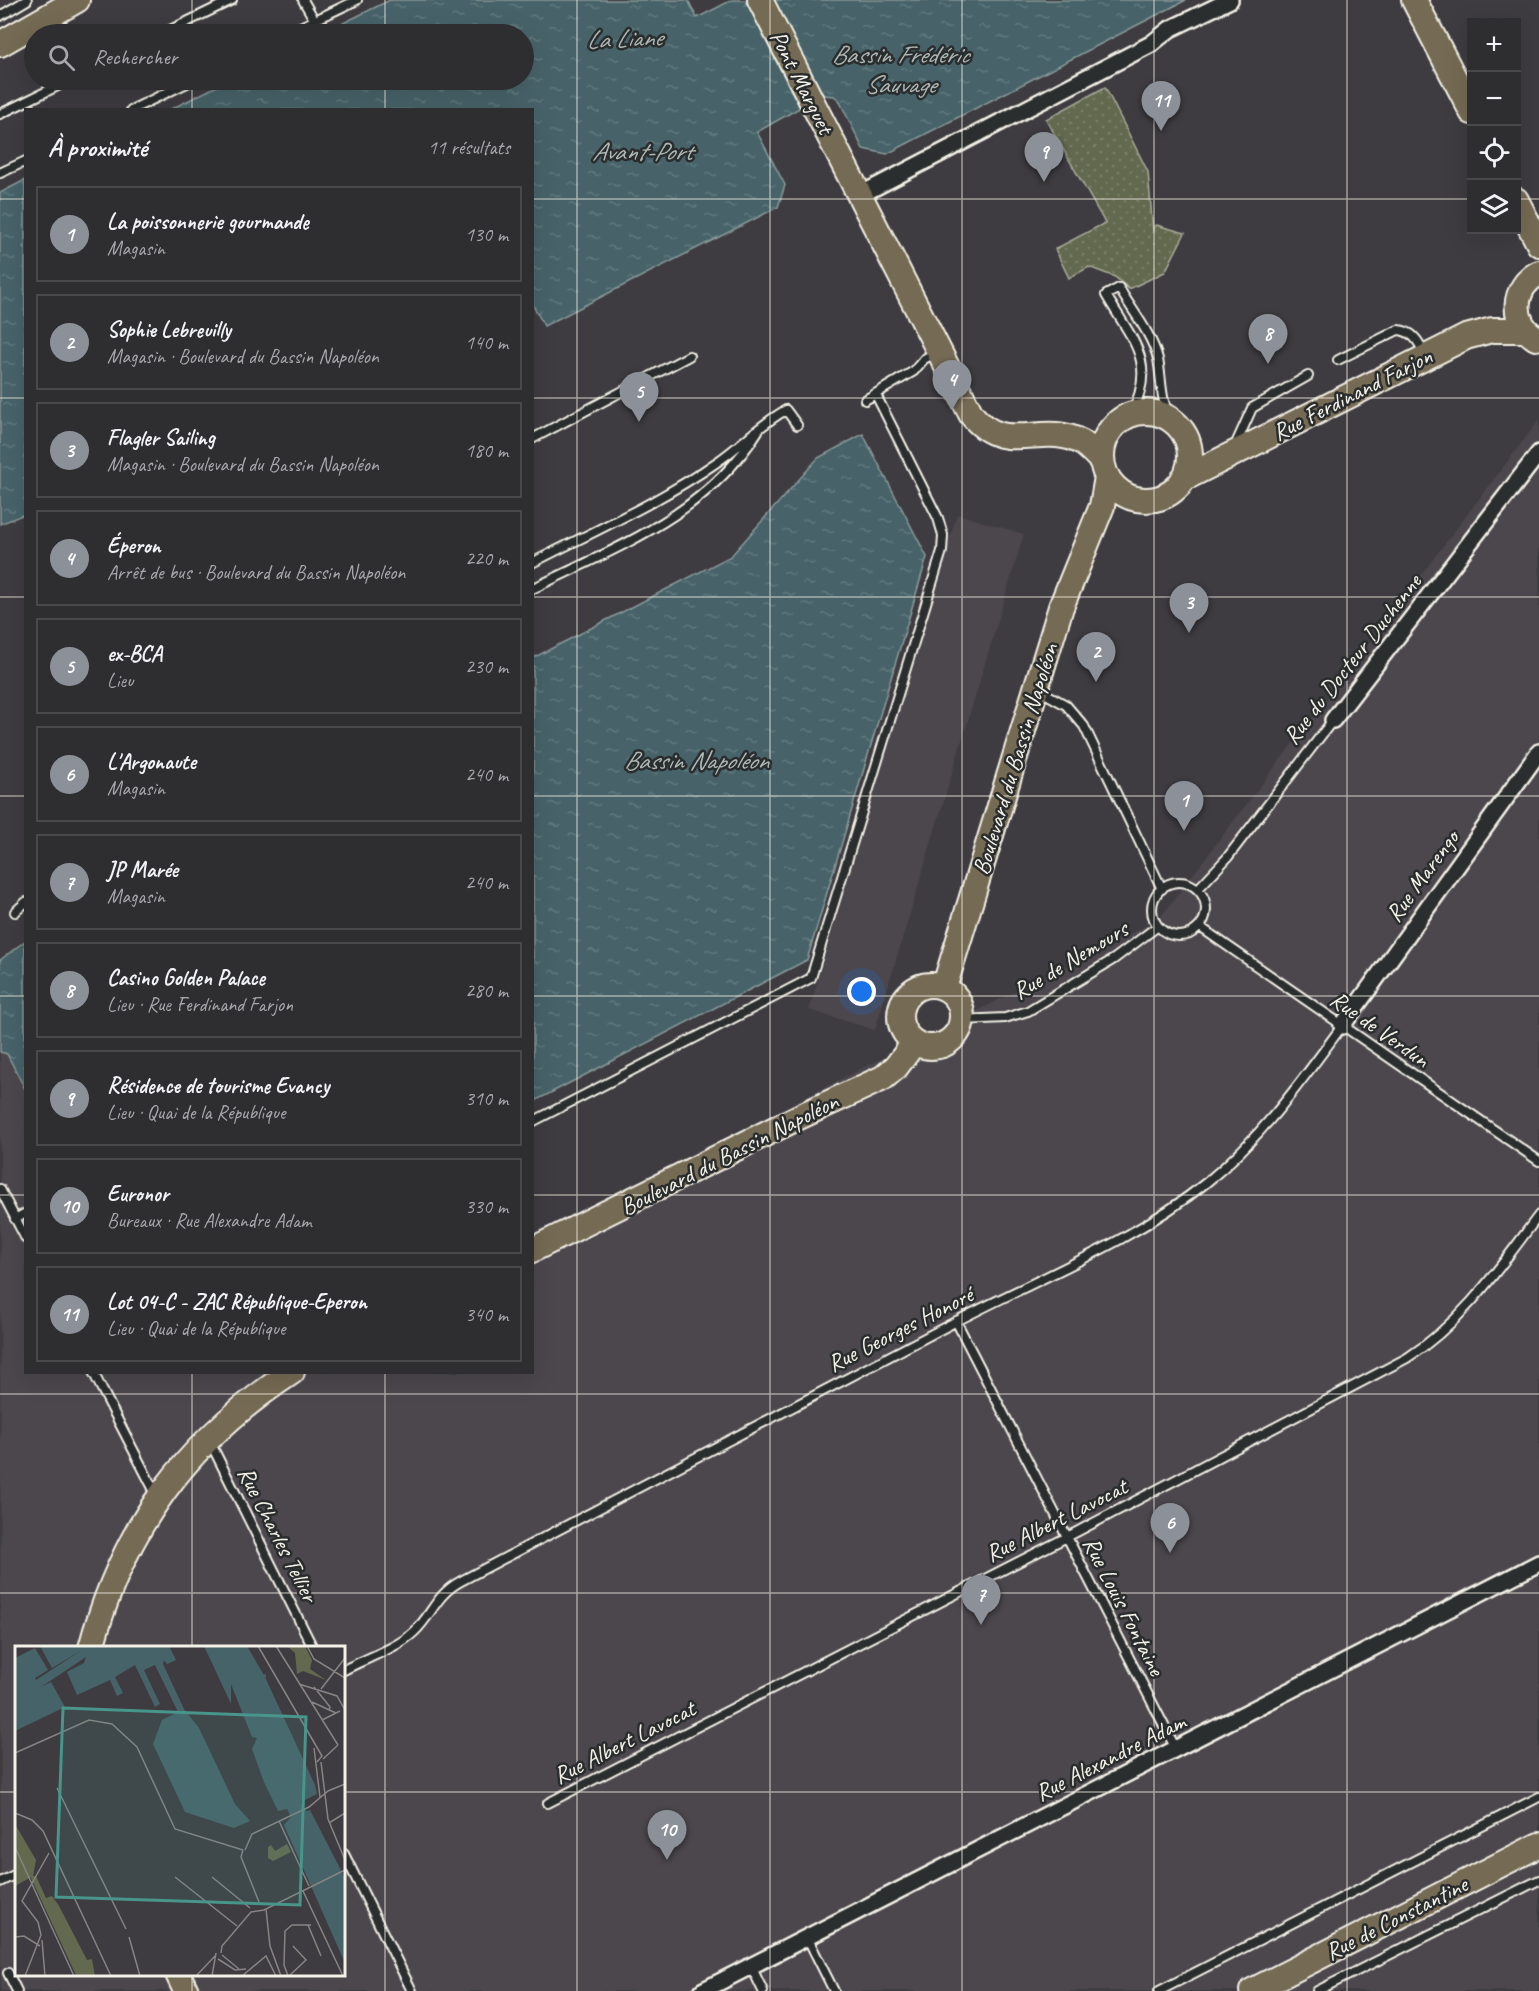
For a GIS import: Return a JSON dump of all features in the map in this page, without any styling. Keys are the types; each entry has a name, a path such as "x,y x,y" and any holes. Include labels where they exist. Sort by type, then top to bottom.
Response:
{"main road":[{"path":"35,24 77,0"},
{"name":"Pont Marguet","path":"760,0 860,195"},
{"path":"1414,0 1467,102"},
{"path":"0,44 24,30"},
{"path":"860,195 971,414 986,429 1007,437 1042,436 1072,439 1082,443 1125,495 1149,500"},
{"path":"1521,210 1539,244"},
{"path":"1532,335 1518,315 1518,299 1524,284 1539,273"},
{"name":"Rue Ferdinand Farjon","path":"1184,478 1425,357 1484,331 1532,335"},
{"path":"1091,532 1116,514 1132,510 1149,500 1169,493 1184,478 1190,460 1189,446 1180,429 1170,419 1153,412 1131,414 1115,424 1107,435 1102,447 1104,469"},
{"name":"Boulevard du Bassin Napoléon","path":"944,988 1070,582 1102,506 1104,469"},
{"path":"924,986 944,988 954,995 960,1005 962,1020 955,1035 942,1046 930,1048 914,1043 901,1026 900,1013 904,1001 912,991 924,986"},
{"name":"Boulevard du Bassin Napoléon","path":"534,1249 605,1216 801,1116 883,1078 896,1067 914,1043"},
{"path":"91,1646 123,1561 158,1497 208,1438 250,1402 289,1374"},
{"name":"Rue de Constantine","path":"1252,1991 1539,1845"},
{"path":"179,1976 186,1991"}],"street":[{"path":"860,195 1151,44 1170,29 1230,0"},
{"name":"Rue du Docteur Duchenne","path":"1333,720 1539,453"},
{"name":"Rue Marengo","path":"1342,1026 1539,752"},
{"name":"Rue Alexandre Adam","path":"702,1991 1539,1563"}],"lane":[{"path":"0,16 27,0"},
{"path":"183,24 232,0"},
{"path":"303,0 315,21"},
{"path":"308,24 357,0"},
{"path":"0,114 49,90"},
{"path":"135,108 172,90"},
{"path":"0,173 24,162"},
{"path":"1131,414 1144,382 1139,352 1106,295 1119,288 1152,344 1158,361 1161,395 1170,419"},
{"path":"1338,360 1402,330 1410,333 1420,344 1425,357"},
{"path":"1139,352 1152,344"},
{"path":"865,400 914,371 924,360 939,352"},
{"path":"534,438 689,356"},
{"path":"1233,453 1251,408 1308,376"},
{"path":"534,1121 811,978 942,550 943,535 938,518 876,395"},
{"path":"534,562 671,491 718,462 763,423 786,410 797,425"},
{"path":"534,588 664,524 716,484 745,451 763,423"},
{"path":"1037,689 1066,705 1084,726 1162,889"},
{"name":"Rue du Docteur Duchenne","path":"1198,889 1227,858 1333,720"},
{"path":"1180,882 1198,889 1203,896 1207,910 1200,927 1192,933 1179,936 1168,934 1158,926 1152,909 1156,896 1162,889 1180,882"},
{"path":"15,912 24,904"},
{"name":"Rue de Nemours","path":"962,1020 1005,1018 1028,1011 1114,959 1158,926"},
{"name":"Rue de Verdun","path":"1200,927 1539,1161"},
{"name":"Rue Georges Honoré","path":"345,1669 408,1637 447,1589 956,1321 1113,1242 1164,1212 1205,1183 1261,1131 1342,1026"},
{"path":"0,1189 24,1235"},
{"path":"15,1219 24,1214"},
{"name":"Rue Albert Lavocat","path":"548,1803 1067,1537 1423,1348 1462,1314 1539,1215"},
{"name":"Rue Louis Fontaine","path":"956,1321 1176,1749"},
{"path":"94,1374 158,1497"},
{"name":"Rue Charles Tellier","path":"208,1438 312,1646"},
{"path":"1159,1991 1539,1797"},
{"path":"345,1856 412,1991"},
{"path":"0,1882 15,1874"},
{"path":"1317,1991 1539,1880"},
{"path":"807,1937 834,1991"},
{"path":"751,1966 763,1991"},
{"path":"8,1973 17,1991"}],"shaded area":[{"path":"1539,420 1539,1991 1,1991 0,1052 7,1054 24,1087 24,1374 534,1374 534,1233 1159,919"},
{"path":"957,514 1024,534 875,1030 809,1010"}],"green space":[{"path":"1105,87 1148,172 1153,231 1156,225 1185,233 1165,272 1129,289 1115,277 1089,267 1069,278 1055,249 1105,223 1046,119"}],"water":[{"name":"Avant-Port","path":"390,0 688,0 697,18 732,0 1186,0 887,154 863,149 839,100 834,96 822,95 757,132 785,185 778,207 544,326 534,307 534,108 173,108 209,90 534,90 534,24 341,24"},
{"path":"24,181 24,514 0,524 0,193"},
{"name":"Bassin Napoléon","path":"863,434 927,557 807,960 534,1101 534,657 731,556 818,458"},
{"path":"24,942 24,1087 7,1054 0,1052 0,960"}],"place":[{"name":"Lot 04-C - ZAC République-Eperon","path":"1161,131"},
{"name":"Résidence de tourisme Evancy","path":"1044,182"},
{"name":"Casino Golden Palace","path":"1268,364"},
{"name":"Éperon","path":"952,410"},
{"name":"ex-BCA","path":"639,422"},
{"name":"Flagler Sailing","path":"1189,633"},
{"name":"Sophie Lebreuilly","path":"1096,682"},
{"name":"La poissonnerie gourmande","path":"1184,831"},
{"name":"L'Argonaute","path":"1170,1553"},
{"name":"JP Marée","path":"981,1625"},
{"name":"Euronor","path":"667,1860"}],"water label":[{"name":"La Liane","path":"624,38"},
{"name":"Bassin Frédéric Sauvage","path":"900,69"}]}
